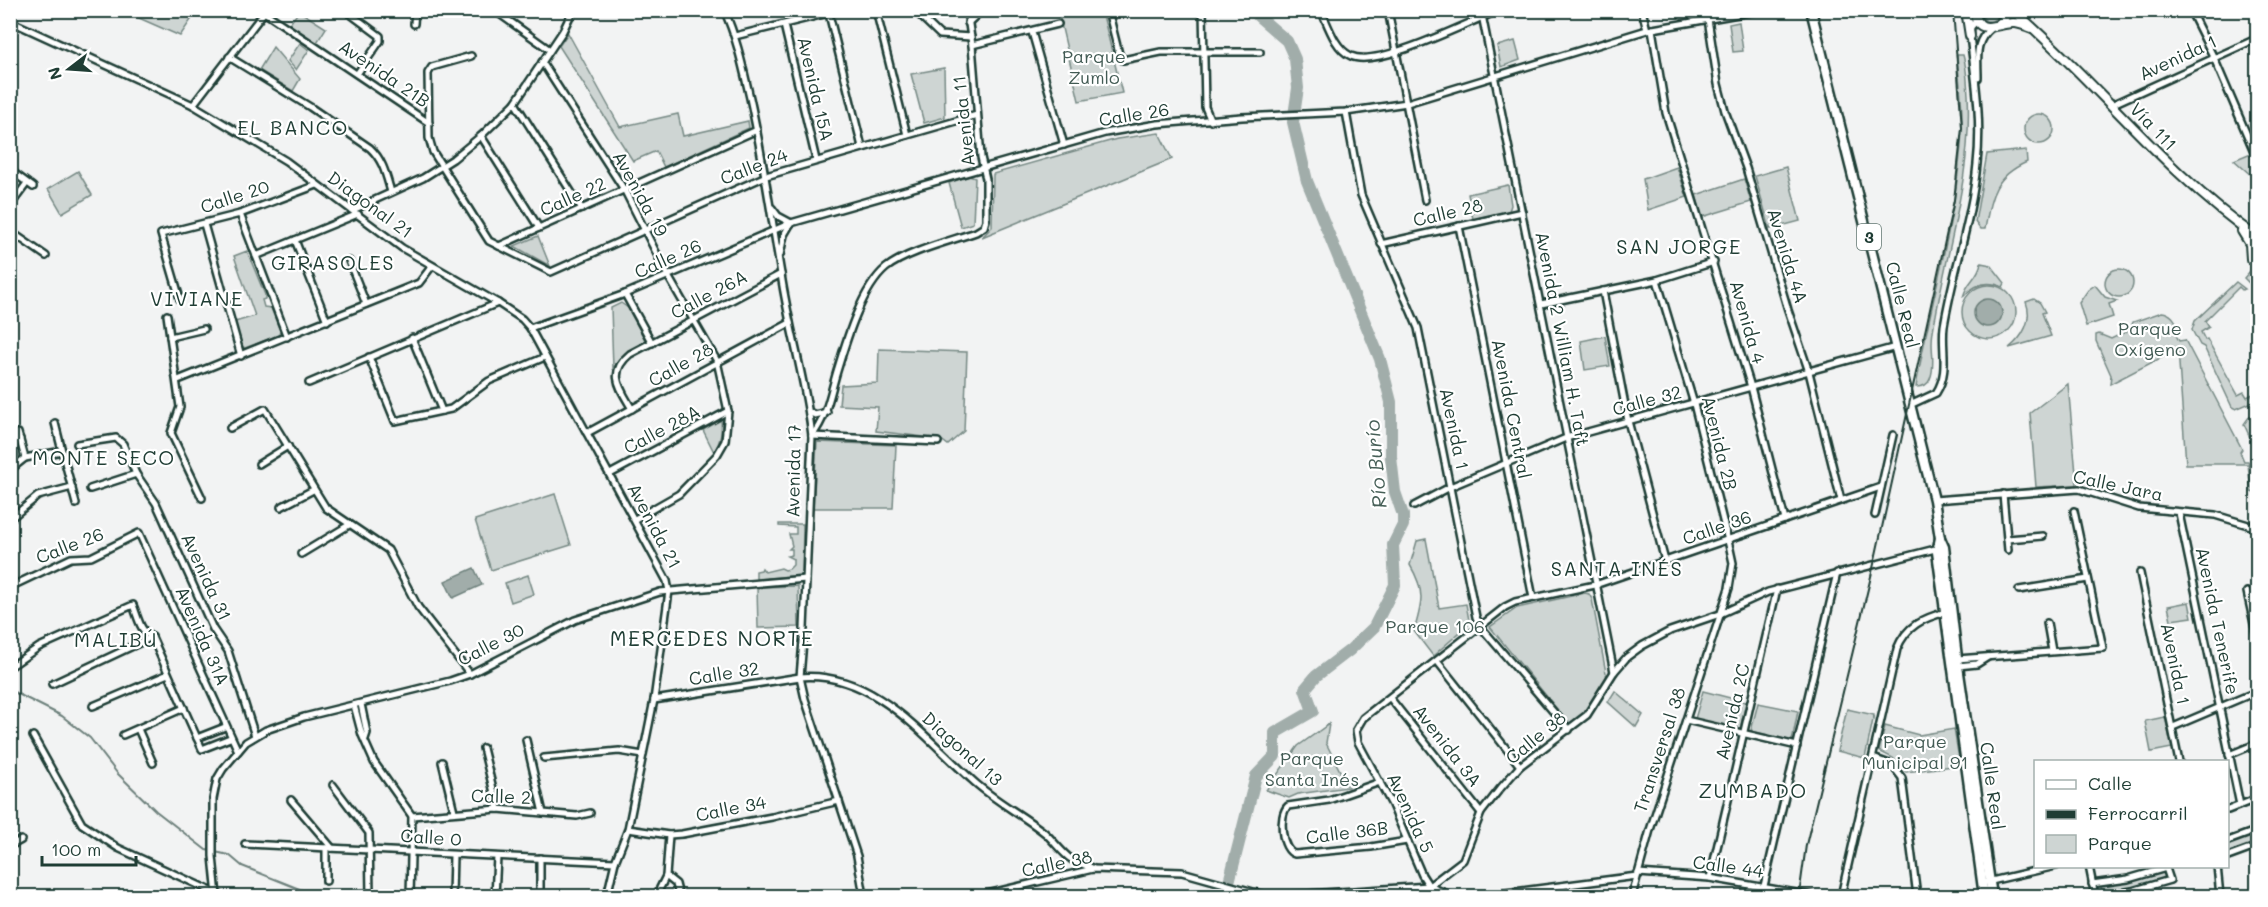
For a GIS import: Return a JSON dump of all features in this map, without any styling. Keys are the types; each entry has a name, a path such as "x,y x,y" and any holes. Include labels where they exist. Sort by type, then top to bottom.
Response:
{"main road":[{"name":"Calle Real","path":"1811,10 1934,500 1986,882 1992,897"},
{"path":"1966,10 1970,36"},
{"path":"1975,10 1977,20 1984,27 2013,23 2034,28"},
{"path":"1994,27 2004,19 2006,10"},
{"name":"Vía 111","path":"2013,10 2069,62 2184,180 2258,238"},
{"path":"2238,224 2250,244 2252,259 2258,255"},
{"name":"Calle Real","path":"1949,612 1986,882 1984,897"}],"street":[{"path":"345,10 380,36 380,41 357,74"},
{"path":"414,24 415,10"},
{"path":"494,10 550,50"},
{"path":"256,256 356,212 391,192 423,178 481,136 515,103 573,10"},
{"name":"Avenida 17","path":"724,10 735,36 757,130 779,263 812,436 800,677 805,699 857,856 864,897"},
{"path":"735,36 841,10"},
{"path":"876,10 907,135"},
{"path":"914,10 940,35 970,37"},
{"name":"Avenida 11","path":"827,412 838,368 862,302 877,277 894,262 984,227 987,179 977,115 972,45 966,10"},
{"path":"968,23 982,10"},
{"path":"1108,10 1119,54 1123,60 1161,52 1260,52"},
{"path":"1203,10 1205,107 1210,121"},
{"path":"1321,10 1341,49 1352,57 1367,59 1396,52 1481,14 1500,10"},
{"path":"1388,10 1425,200"},
{"name":"Avenida 4","path":"1642,10 1649,30 1666,113 1751,387 1785,520"},
{"name":"Calle 26","path":"530,328 626,294 791,223 1064,145 1127,129 1242,117 1346,112 1407,103 1649,30 1708,19 1719,14 1761,10"},
{"path":"2190,10 2214,58 2256,156"},
{"path":"193,105 263,11"},
{"name":"Avenida 21B","path":"263,11 429,123"},
{"path":"829,12 862,147"},
{"name":"Avenida 2 William H. Taft","path":"1481,14 1614,672"},
{"name":"Avenida 4A","path":"1708,19 1718,84 1725,111 1746,168 1809,372 1841,500"},
{"path":"1977,20 1971,27 1970,36 1977,100"},
{"name":"Diagonal 21","path":"10,21 193,105 286,162 402,248 498,303 522,319 530,328"},
{"path":"972,45 1058,24"},
{"name":"Avenida 15A","path":"784,25 816,160"},
{"path":"1910,405 1936,393 1943,376 1945,323 1970,217 1977,164 1978,44 1983,34 1994,27"},
{"path":"1032,32 1064,145"},
{"name":"Avenida 1","path":"2111,105 2258,38"},
{"path":"471,56 432,67 428,73 429,138 433,152 441,166 489,241 499,246"},
{"path":"229,57 310,107 370,148 382,164 391,192"},
{"name":"Avenida 19","path":"542,62 625,190 668,276 717,362 728,411 725,441 717,455 679,494 634,519"},
{"path":"515,103 582,209"},
{"name":"Avenida 1","path":"1346,112 1361,195 1418,328 1480,626 1569,730"},
{"name":"Calle 24","path":"499,246 551,272 766,176 977,115"},
{"name":"Calle 22","path":"499,246 757,130"},
{"path":"481,136 539,228"},
{"path":"10,170 33,187"},
{"path":"10,206 27,183"},
{"name":"Calle 20","path":"180,299 161,234 240,214 317,185"},
{"path":"770,202 778,216 791,223 782,243 779,263"},
{"name":"Calle 28","path":"1381,244 1522,212"},
{"path":"240,214 287,337"},
{"path":"204,224 241,356"},
{"name":"Avenida Central","path":"1459,226 1533,598"},
{"path":"10,231 46,256"},
{"path":"295,240 327,321"},
{"path":"349,261 366,304"},
{"path":"1541,304 1657,280 1714,262"},
{"path":"178,380 419,283 432,266"},
{"name":"Calle 26A","path":"632,409 620,389 617,373 623,360 781,274"},
{"name":"Avenida 2B","path":"1657,280 1694,404 1732,556 1732,579 1720,614"},
{"path":"1603,291 1628,421 1665,561"},
{"path":"626,294 652,343"},
{"path":"309,382 498,303"},
{"path":"167,315 180,407 171,433 202,498"},
{"name":"Calle 28","path":"587,434 790,323"},
{"name":"Avenida 21","path":"530,328 667,581 669,591 654,700 643,755 628,829 615,862 607,897"},
{"path":"170,337 204,329"},
{"path":"412,338 442,411"},
{"name":"Calle 32","path":"1414,506 1450,487 1566,438 1896,347"},
{"path":"369,357 395,421 442,411 458,405 475,389 489,381 545,357"},
{"path":"230,428 265,409 326,508 388,550 418,607 470,674"},
{"name":"Calle 28A","path":"610,474 728,411"},
{"path":"809,412 815,415 827,412"},
{"path":"827,412 812,436 938,442"},
{"path":"55,423 76,504"},
{"path":"10,433 18,433 25,458"},
{"path":"1875,515 1893,435"},
{"name":"Avenida 31","path":"77,444 116,438 123,444 136,474 156,503 213,629 228,651 255,736"},
{"path":"10,439 20,439"},
{"path":"259,464 288,446"},
{"path":"10,470 25,458 62,451"},
{"path":"90,489 136,474"},
{"path":"10,519 38,496 72,487"},
{"name":"Calle 36","path":"1356,729 1363,718 1505,607 1533,598 1595,585 1881,487"},
{"path":"281,507 313,489"},
{"name":"Calle Jara","path":"1934,500 2079,489 2128,506 2215,515 2258,528"},
{"path":"2003,494 2008,550"},
{"path":"1957,663 1977,664 1989,656 2103,648 2074,511"},
{"name":"Avenida Tenerife","path":"2179,513 2240,805"},
{"path":"301,554 349,525"},
{"name":"Calle 26","path":"10,587 71,558 92,557 139,533"},
{"name":"Avenida 31A","path":"139,533 225,727 238,751"},
{"path":"2007,539 2043,536"},
{"name":"Calle 38","path":"978,897 998,895 1093,869 1182,872 1264,895 1296,896 1429,886 1463,860 1481,813 1520,766 1587,715 1614,672 1627,657 1670,631 1720,614 1777,589 1940,548"},
{"path":"1764,886 1837,573"},
{"name":"Avenida 1","path":"2140,573 2179,760"},
{"name":"Calle 30","path":"219,896 213,856 214,787 223,769 255,736 284,723 470,674 575,620 669,591 806,579"},
{"path":"2019,590 2088,579"},
{"name":"Avenida 2C","path":"1710,878 1777,589"},
{"path":"2247,592 2258,642"},
{"path":"10,667 39,646 133,605 142,629 152,637 202,749 230,738"},
{"path":"1840,897 1900,641 1913,625 1933,615 1949,612"},
{"name":"Transversal 38","path":"1632,897 1720,614"},
{"path":"2047,623 2052,651"},
{"path":"52,684 152,637"},
{"path":"1437,661 1520,766"},
{"path":"93,706 168,674"},
{"name":"Diagonal 13","path":"800,677 818,676 845,681 902,715 932,740 971,780 1000,803 1045,833 1071,859 1093,869"},
{"name":"Calle 32","path":"654,700 800,677"},
{"path":"2173,728 2258,692"},
{"name":"Avenida 3A","path":"1390,698 1481,813"},
{"path":"357,704 367,733 365,739 374,762 412,816 410,897"},
{"path":"123,735 184,708"},
{"path":"1686,720 1797,746"},
{"path":"197,738 225,727"},
{"path":"138,729 153,763"},
{"name":"Avenida 5","path":"1356,729 1358,742 1380,782 1429,886"},
{"path":"33,736 82,824 118,848 219,896"},
{"path":"526,740 543,813"},
{"path":"2229,755 2258,743"},
{"path":"483,748 498,809"},
{"path":"544,758 620,752 643,755"},
{"path":"1872,758 1892,765 1902,778 1917,897"},
{"path":"442,762 454,811"},
{"name":"Calle 36B","path":"1380,782 1329,800 1294,804 1284,809 1282,816 1285,848 1295,855 1407,841"},
{"path":"333,785 369,833 370,897"},
{"path":"2229,810 2258,798"},
{"path":"291,800 329,848 326,881"},
{"name":"Calle 34","path":"628,829 669,834 720,828 839,801"},
{"name":"Calle 2","path":"412,816 498,809 577,816 590,813"},
{"path":"2229,841 2258,830"},
{"path":"656,897 666,876 669,834"},
{"path":"10,846 21,840"},
{"name":"Calle 0","path":"245,844 615,862"},
{"path":"2229,857 2258,846"},
{"path":"452,897 453,855"},
{"path":"495,897 497,857"},
{"path":"540,858 540,897"},
{"path":"1986,882 2051,868"},
{"path":"2089,868 2095,897"},
{"path":"2092,884 2128,879 2166,868 2170,880 2102,897"},
{"path":"2217,868 2220,897"},
{"name":"Calle 44","path":"1482,897 1638,874 1710,878 1764,886 1813,897"},
{"path":"666,876 676,884 679,897"},
{"path":"1429,886 1452,897"},
{"path":"1542,887 1543,897"},
{"path":"2032,897 2040,897"}],"green space":[{"path":"123,11 197,11 180,36"},
{"path":"299,11 326,28 316,44 288,26"},
{"name":"Parque Zumlo","path":"1058,11 1102,11 1122,93 1079,101"},
{"path":"1980,11 1999,11 1997,17 1992,21 1986,21 1980,14"},
{"path":"1739,22 1743,51 1733,52 1729,24"},
{"path":"568,33 620,127 678,114 683,136 748,121 749,128 664,167 656,151 633,161 559,46"},
{"path":"1515,41 1520,60 1501,67 1497,46"},
{"path":"300,43 309,50 296,70 288,61"},
{"path":"273,47 300,79 293,91 259,70"},
{"path":"1957,55 1963,55 1967,75 1967,152 1933,329 1932,375 1926,384 1916,387 1949,226 1959,162 1962,120"},
{"path":"944,68 945,117 924,123 911,74"},
{"path":"2039,114 2050,118 2054,129 2050,140 2039,144 2028,140 2024,129 2028,118"},
{"path":"1159,133 1172,159 982,237 992,227 993,174 1117,139"},
{"path":"2026,150 2027,162 2000,181 1989,207 1985,229 1980,229 1975,222 1987,154"},
{"path":"2251,153 2255,162 2257,161 2257,173 2253,177 2234,160"},
{"path":"1677,167 1687,197 1648,210 1643,179"},
{"path":"1786,167 1800,221 1770,229 1755,176"},
{"path":"78,171 92,195 62,213 48,189"},
{"path":"969,176 975,178 973,223 961,227 949,183"},
{"path":"1744,179 1751,202 1702,217 1696,195"},
{"path":"1508,185 1511,205 1509,211 1473,219 1468,194"},
{"path":"538,236 550,266 514,246"},
{"path":"247,251 265,295 265,299 262,300 264,307 271,308 280,331 279,335 245,348 241,346 235,322 255,316 234,256"},
{"path":"1981,263 1991,265 2005,283 2003,287 1981,284 1963,297 1967,286"},
{"path":"2257,263 2257,277 2252,280 2254,285 2252,286 2244,278"},
{"path":"2119,269 2129,273 2133,283 2129,293 2119,297 2109,293 2105,283 2109,273"},
{"path":"2236,282 2245,289 2242,290 2239,287 2205,321 2209,327 2201,332 2238,395 2244,392 2247,397 2257,392 2257,400 2236,409 2232,407 2204,347 2200,345 2192,330 2195,321"},
{"path":"1984,285 1994,285 2004,289 2012,297 2016,312 2012,327 2004,335 1994,339 1984,339 1974,335 1966,327 1962,317 1962,307 1966,297 1974,289"},
{"path":"2095,285 2105,297 2117,301 2109,304 2113,317 2086,326 2079,303 2088,290"},
{"path":"2034,299 2040,303 2045,312 2042,313 2051,336 2009,348 2019,339 2025,328 2028,315 2026,302"},
{"path":"621,303 628,308 646,342 625,353 613,368 611,308"},
{"name":"Parque Oxígeno","path":"2162,312 2171,315 2178,325 2179,328 2175,333 2179,341 2185,340 2242,449 2240,452 2244,461 2248,461 2257,485 2257,493 2251,492 2248,464 2186,464 2178,349 2110,384 2111,375 2096,341 2096,335 2111,339 2130,330 2133,322"},
{"path":"1605,336 1610,366 1585,370 1581,341"},
{"path":"879,349 967,352 964,431 948,445 940,439 876,431 878,407 839,405 841,385 878,383"},
{"path":"2068,384 2077,485 2036,487 2030,413"},
{"path":"2257,413 2257,453 2244,424 2249,417"},
{"path":"721,420 720,436 714,452 703,430"},
{"path":"817,442 896,445 893,508 813,508"},
{"path":"555,494 571,545 491,570 475,520"},
{"path":"779,524 803,524 802,575 756,579 756,571 762,568 765,572 781,568 789,569 793,565 793,559 787,556 792,555 792,549 789,549 792,546 789,534 796,534 796,527 779,526"},
{"name":"Parque 106","path":"1426,539 1439,608 1466,604 1469,620 1468,625 1433,656 1414,631 1421,598 1415,574 1410,565 1417,541"},
{"path":"528,575 534,594 511,602 505,583"},
{"path":"798,586 799,627 758,628 757,587"},
{"path":"1589,594 1592,599 1607,678 1593,704 1571,724 1490,627 1517,608"},
{"path":"2189,602 2192,617 2171,620 2168,606"},
{"path":"1615,691 1643,715 1636,727 1608,702"},
{"path":"1703,691 1746,702 1740,730 1695,719"},
{"path":"1758,703 1798,711 1792,741 1751,731"},
{"path":"1847,709 1874,715 1865,758 1837,751"},
{"path":"2165,717 2172,748 2151,752 2145,721"},
{"name":"Parque Santa Inés","path":"1329,724 1326,743 1348,787 1298,794 1289,798 1266,790 1298,746"},
{"name":"Parque Municipal 91","path":"1885,726 1919,735 1954,729 1960,765 1906,772 1893,758 1879,751"},
{"path":"2257,832 2257,843 2229,855 2229,843"},
{"path":"2164,872 2166,879 2133,889 2102,894 2101,886 2133,881"}],"shaded area":[{"path":"1988,299 1998,303 2002,313 1998,323 1988,327 1978,323 1974,313 1978,303"},
{"path":"474,568 482,585 453,598 445,581"}],"waterway":[{"name":"Río Burío","path":"1207,896 1219,893 1229,882 1256,776 1275,756 1275,733 1313,711 1305,689 1316,676 1350,650 1374,627 1395,585 1393,545 1403,525 1403,515 1395,492 1391,457 1391,402 1380,359 1307,181 1293,122 1298,88 1295,59 1287,41 1258,16 1256,10"},
{"path":"10,690 62,716 90,738 117,773 156,811 206,850 229,855 242,866 317,896"}],"railway":[{"path":"1799,896 1806,845 1874,564 1954,200 1962,128 1953,10"}],"district":[{"name":"EL BANCO","path":"293,128"},
{"name":"SAN JORGE","path":"1679,247"},
{"name":"GIRASOLES","path":"333,263"},
{"name":"VIVIANE","path":"197,299"},
{"name":"MONTE SECO","path":"104,458"},
{"name":"SANTA INÉS","path":"1617,569"},
{"name":"MERCEDES NORTE","path":"712,639"},
{"name":"MALIBÚ","path":"116,640"},
{"name":"ZUMBADO","path":"1753,791"}]}
